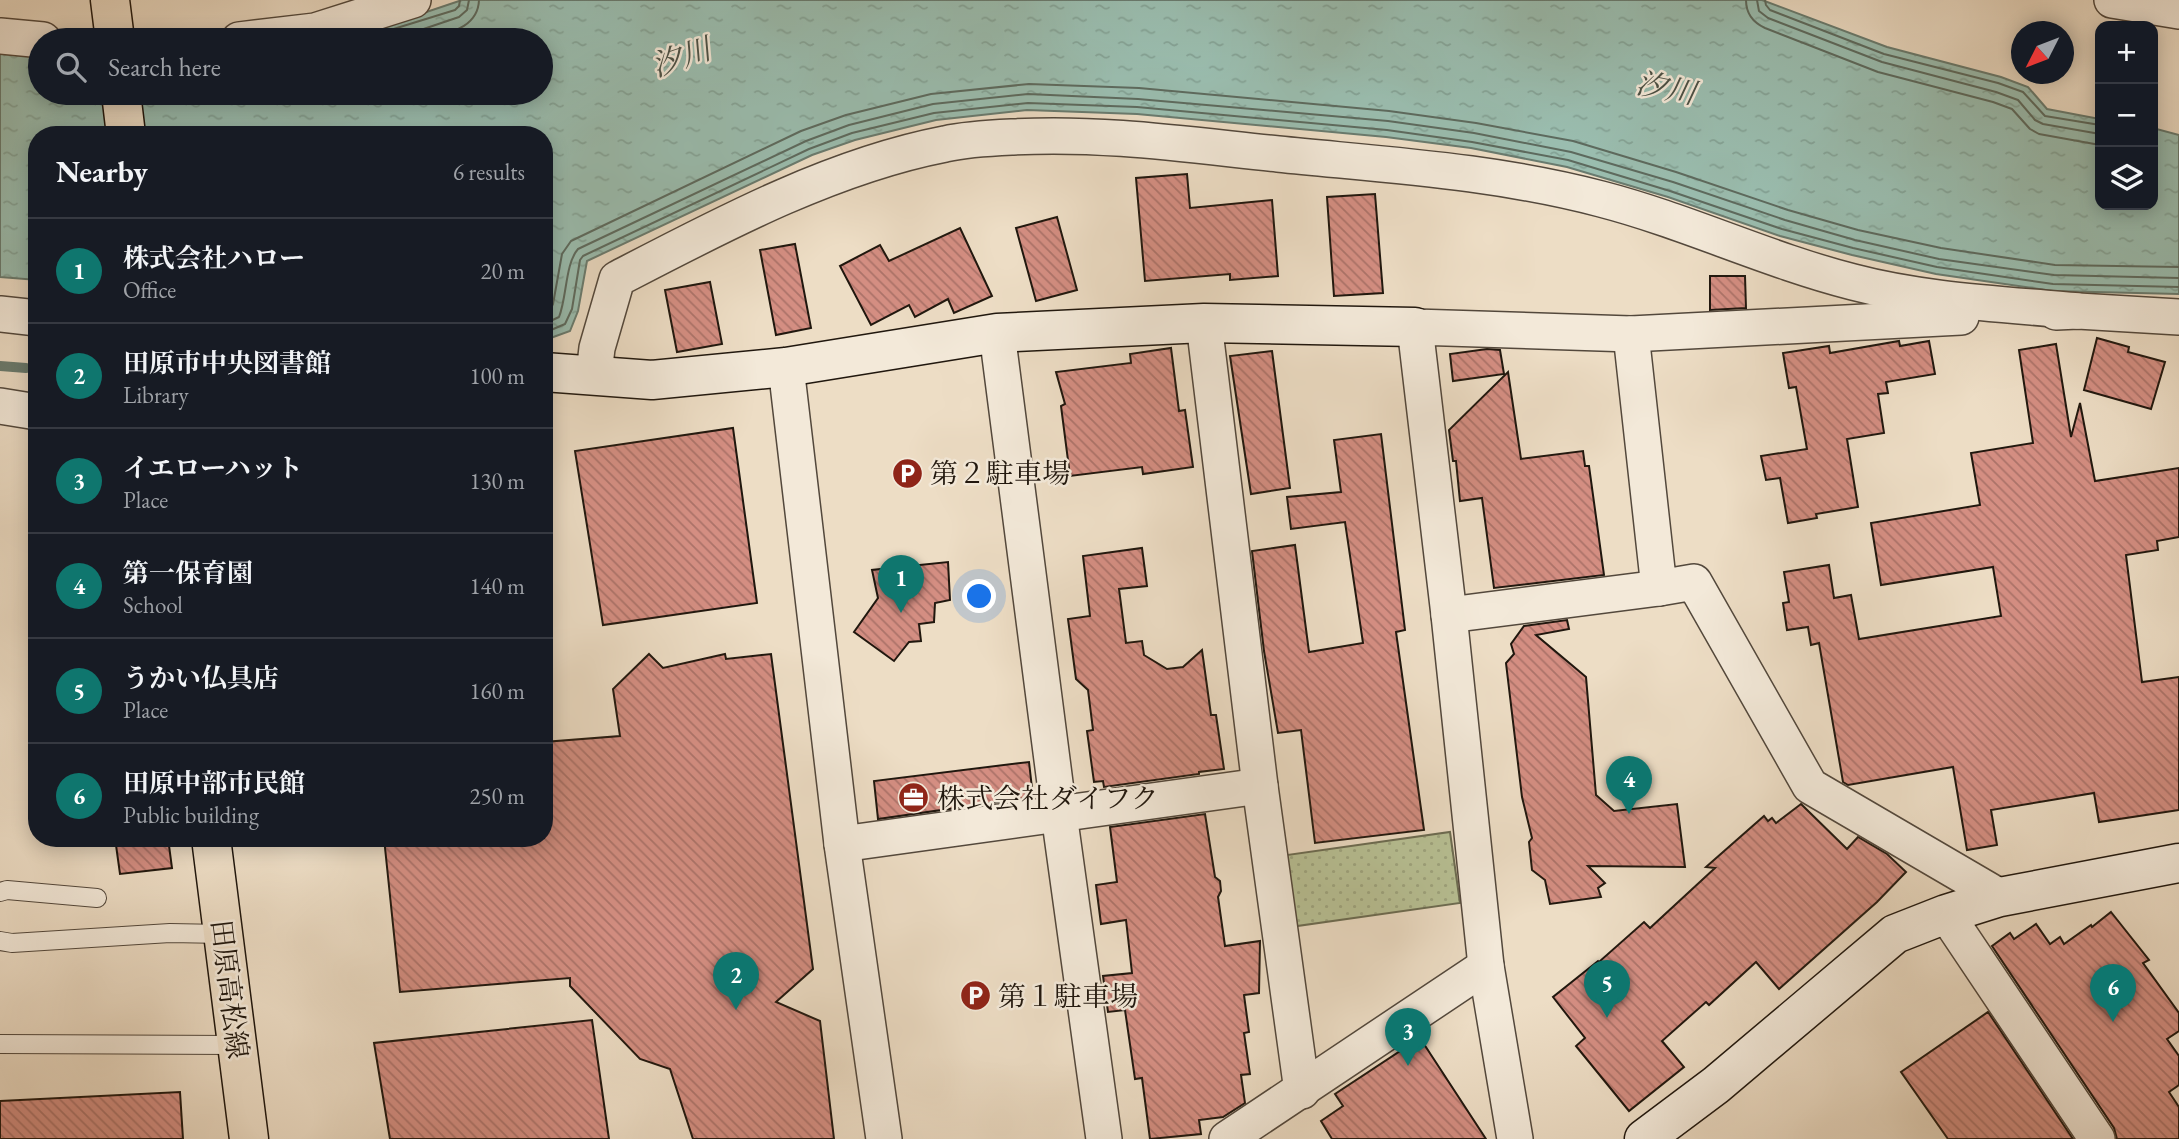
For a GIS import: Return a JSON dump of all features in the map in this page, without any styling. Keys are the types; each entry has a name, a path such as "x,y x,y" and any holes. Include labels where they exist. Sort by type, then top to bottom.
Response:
{"main road":[{"path":"110,0 114,28"},
{"path":"122,105 125,126"},
{"name":"田原高松線","path":"212,847 248,1139"}],"street":[{"path":"324,28 413,0"},
{"path":"2112,0 2179,11"},
{"path":"0,36 28,39"},
{"path":"594,374 597,348 617,279 750,211 856,169 947,143 1058,135 1149,141 1467,173 1536,184 1656,214 1792,264 1855,283 1922,295 2078,311 2179,317"},
{"path":"553,372 652,380 786,367 997,333 1205,323 1631,334 2078,311"},
{"path":"0,314 28,317"},
{"path":"1205,323 1260,786 1302,1090"},
{"path":"1415,327 1486,966 1515,1139"},
{"path":"997,333 1104,1139"},
{"path":"1631,334 1659,588"},
{"path":"786,367 842,844 884,1139"},
{"path":"0,406 28,411"},
{"path":"1449,615 1694,582 1810,786 2000,897"},
{"path":"842,844 1260,786"},
{"path":"1644,1139 1716,1085 1895,934 2000,897 2179,863"},
{"path":"1946,914 2097,1139"},
{"path":"1227,1139 1486,966"}],"lane":[{"path":"0,892 7,890 97,898"},
{"path":"0,941 12,943 170,933 223,934"},
{"path":"0,1044 237,1045"}],"shaded area":[{"path":"1450,832 1460,903 1290,927 1280,856"}],"water":[{"name":"汐川","path":"462,0 1762,0 1887,47 2001,77 2011,81 2011,84 2028,87 2047,109 2095,118 2095,210 2158,210 2158,129 2179,135 2179,294 2053,291 1936,274 1780,236 1668,197 1567,167 1471,148 1386,137 1137,114 1027,110 936,120 855,140 812,155 587,261 578,311 570,331 553,337 553,126 28,126 28,279 0,277 0,49 28,51 28,105 553,105 553,28 379,28"}],"building":[{"path":"1187,174 1190,208 1272,200 1278,276 1230,280 1230,274 1145,281 1136,178"},
{"path":"1375,194 1383,293 1334,296 1327,197"},
{"path":"1057,217 1077,290 1036,301 1016,228"},
{"path":"960,228 992,296 954,313 948,299 915,317 909,305 871,325 840,266 880,245 889,261"},
{"path":"795,244 811,328 776,335 760,250"},
{"path":"1710,276 1745,276 1746,308 1710,310"},
{"path":"710,282 722,344 677,352 665,290"},
{"path":"2097,338 2129,347 2128,352 2165,362 2151,409 2084,390"},
{"path":"1899,341 1900,346 1929,341 1935,374 1886,382 1888,393 1878,394 1884,433 1847,439 1858,507 1816,514 1817,518 1788,523 1780,478 1766,480 1761,456 1807,449 1796,387 1789,388 1783,353 1829,346 1830,353"},
{"path":"2056,344 2071,437 2080,403 2095,481 2179,468 2179,537 2157,541 2158,550 2126,555 2142,682 2179,677 2179,810 2099,822 2094,793 1991,810 1997,845 1967,850 1953,767 1848,785 1843,782 1819,643 1811,645 1808,627 1787,630 1783,603 1789,602 1784,572 1829,565 1834,598 1851,595 1859,639 2001,616 1993,567 1881,585 1871,523 1980,505 1971,453 2033,443 2019,350"},
{"path":"1171,348 1179,411 1185,410 1193,467 1143,474 1142,467 1070,476 1061,406 1065,404 1056,372 1131,363 1130,354"},
{"path":"1500,350 1504,374 1453,381 1450,354"},
{"path":"1272,351 1290,488 1251,494 1230,356"},
{"path":"1508,372 1521,459 1583,451 1585,466 1589,466 1604,575 1494,588 1482,498 1460,501 1456,461 1453,461 1449,430"},
{"path":"733,428 757,603 603,625 575,451"},
{"path":"1381,434 1405,630 1396,632 1424,830 1315,843 1301,730 1278,733 1264,651 1252,551 1295,545 1309,652 1363,643 1345,522 1291,529 1287,497 1341,492 1334,440"},
{"path":"1142,548 1147,586 1119,589 1126,643 1142,641 1144,655 1167,669 1183,667 1202,650 1211,715 1216,715 1224,769 1104,787 1103,781 1094,782 1087,731 1093,730 1088,690 1076,679 1068,619 1090,616 1083,556"},
{"path":"948,562 950,600 935,603 934,622 919,624 921,641 909,642 894,661 854,632 878,598 872,570"},
{"path":"1567,620 1569,629 1536,635 1586,677 1596,795 1614,811 1677,804 1685,867 1588,866 1605,883 1598,888 1601,897 1550,904 1545,880 1532,870 1529,842 1532,838 1522,797 1506,663 1514,654 1511,644 1524,626"},
{"path":"649,654 663,668 725,654 726,659 771,654 813,969 776,1002 820,1021 834,1139 693,1139 670,1069 640,1059 570,986 570,978 400,992 385,847 553,847 553,741 620,736 613,689"},
{"path":"1029,762 1033,797 878,819 874,781"},
{"path":"1801,804 1847,849 1858,837 1887,854 1906,872 1877,902 1779,989 1756,962 1709,1005 1706,1002 1662,1041 1684,1067 1629,1111 1576,1046 1585,1038 1553,997 1599,962 1644,922 1650,928 1715,868 1706,867 1764,816 1768,821 1772,818 1776,823"},
{"path":"1205,814 1215,877 1220,881 1221,891 1218,897 1225,946 1260,941 1259,993 1244,995 1249,1032 1244,1033 1250,1074 1241,1075 1245,1103 1223,1117 1199,1120 1201,1134 1150,1139 1142,1078 1135,1079 1125,1010 1108,1012 1103,976 1132,973 1126,920 1101,924 1096,885 1117,882 1110,827"},
{"path":"116,847 169,847 172,868 120,874"},
{"path":"2111,912 2149,960 2143,963 2179,1013 2179,1031 2167,1039 2179,1056 2179,1085 2169,1092 2179,1107 2179,1139 2117,1139 2114,1128 1992,946 2010,933 2014,939 2036,924 2050,944 2060,937 2064,944"},
{"path":"1988,1012 2073,1139 1948,1139 1901,1072"},
{"path":"592,1020 609,1139 390,1139 374,1043"},
{"path":"1420,1038 1486,1139 1332,1139 1321,1121 1343,1106 1335,1094"},
{"path":"180,1092 183,1139 0,1139 0,1101"}],"waterway":[{"path":"0,366 26,368"}],"place":[{"name":"第２駐車場","path":"907,473"},
{"name":"株式会社ハロー","path":"901,613"},
{"name":"株式会社ダイフク","path":"914,798"},
{"name":"第一保育園","path":"1629,814"},
{"name":"第１駐車場","path":"975,996"},
{"name":"田原市中央図書館","path":"736,1010"},
{"name":"うかい仏具店","path":"1607,1018"},
{"name":"田原中部市民館","path":"2113,1022"},
{"name":"イエローハット","path":"1408,1066"}]}
